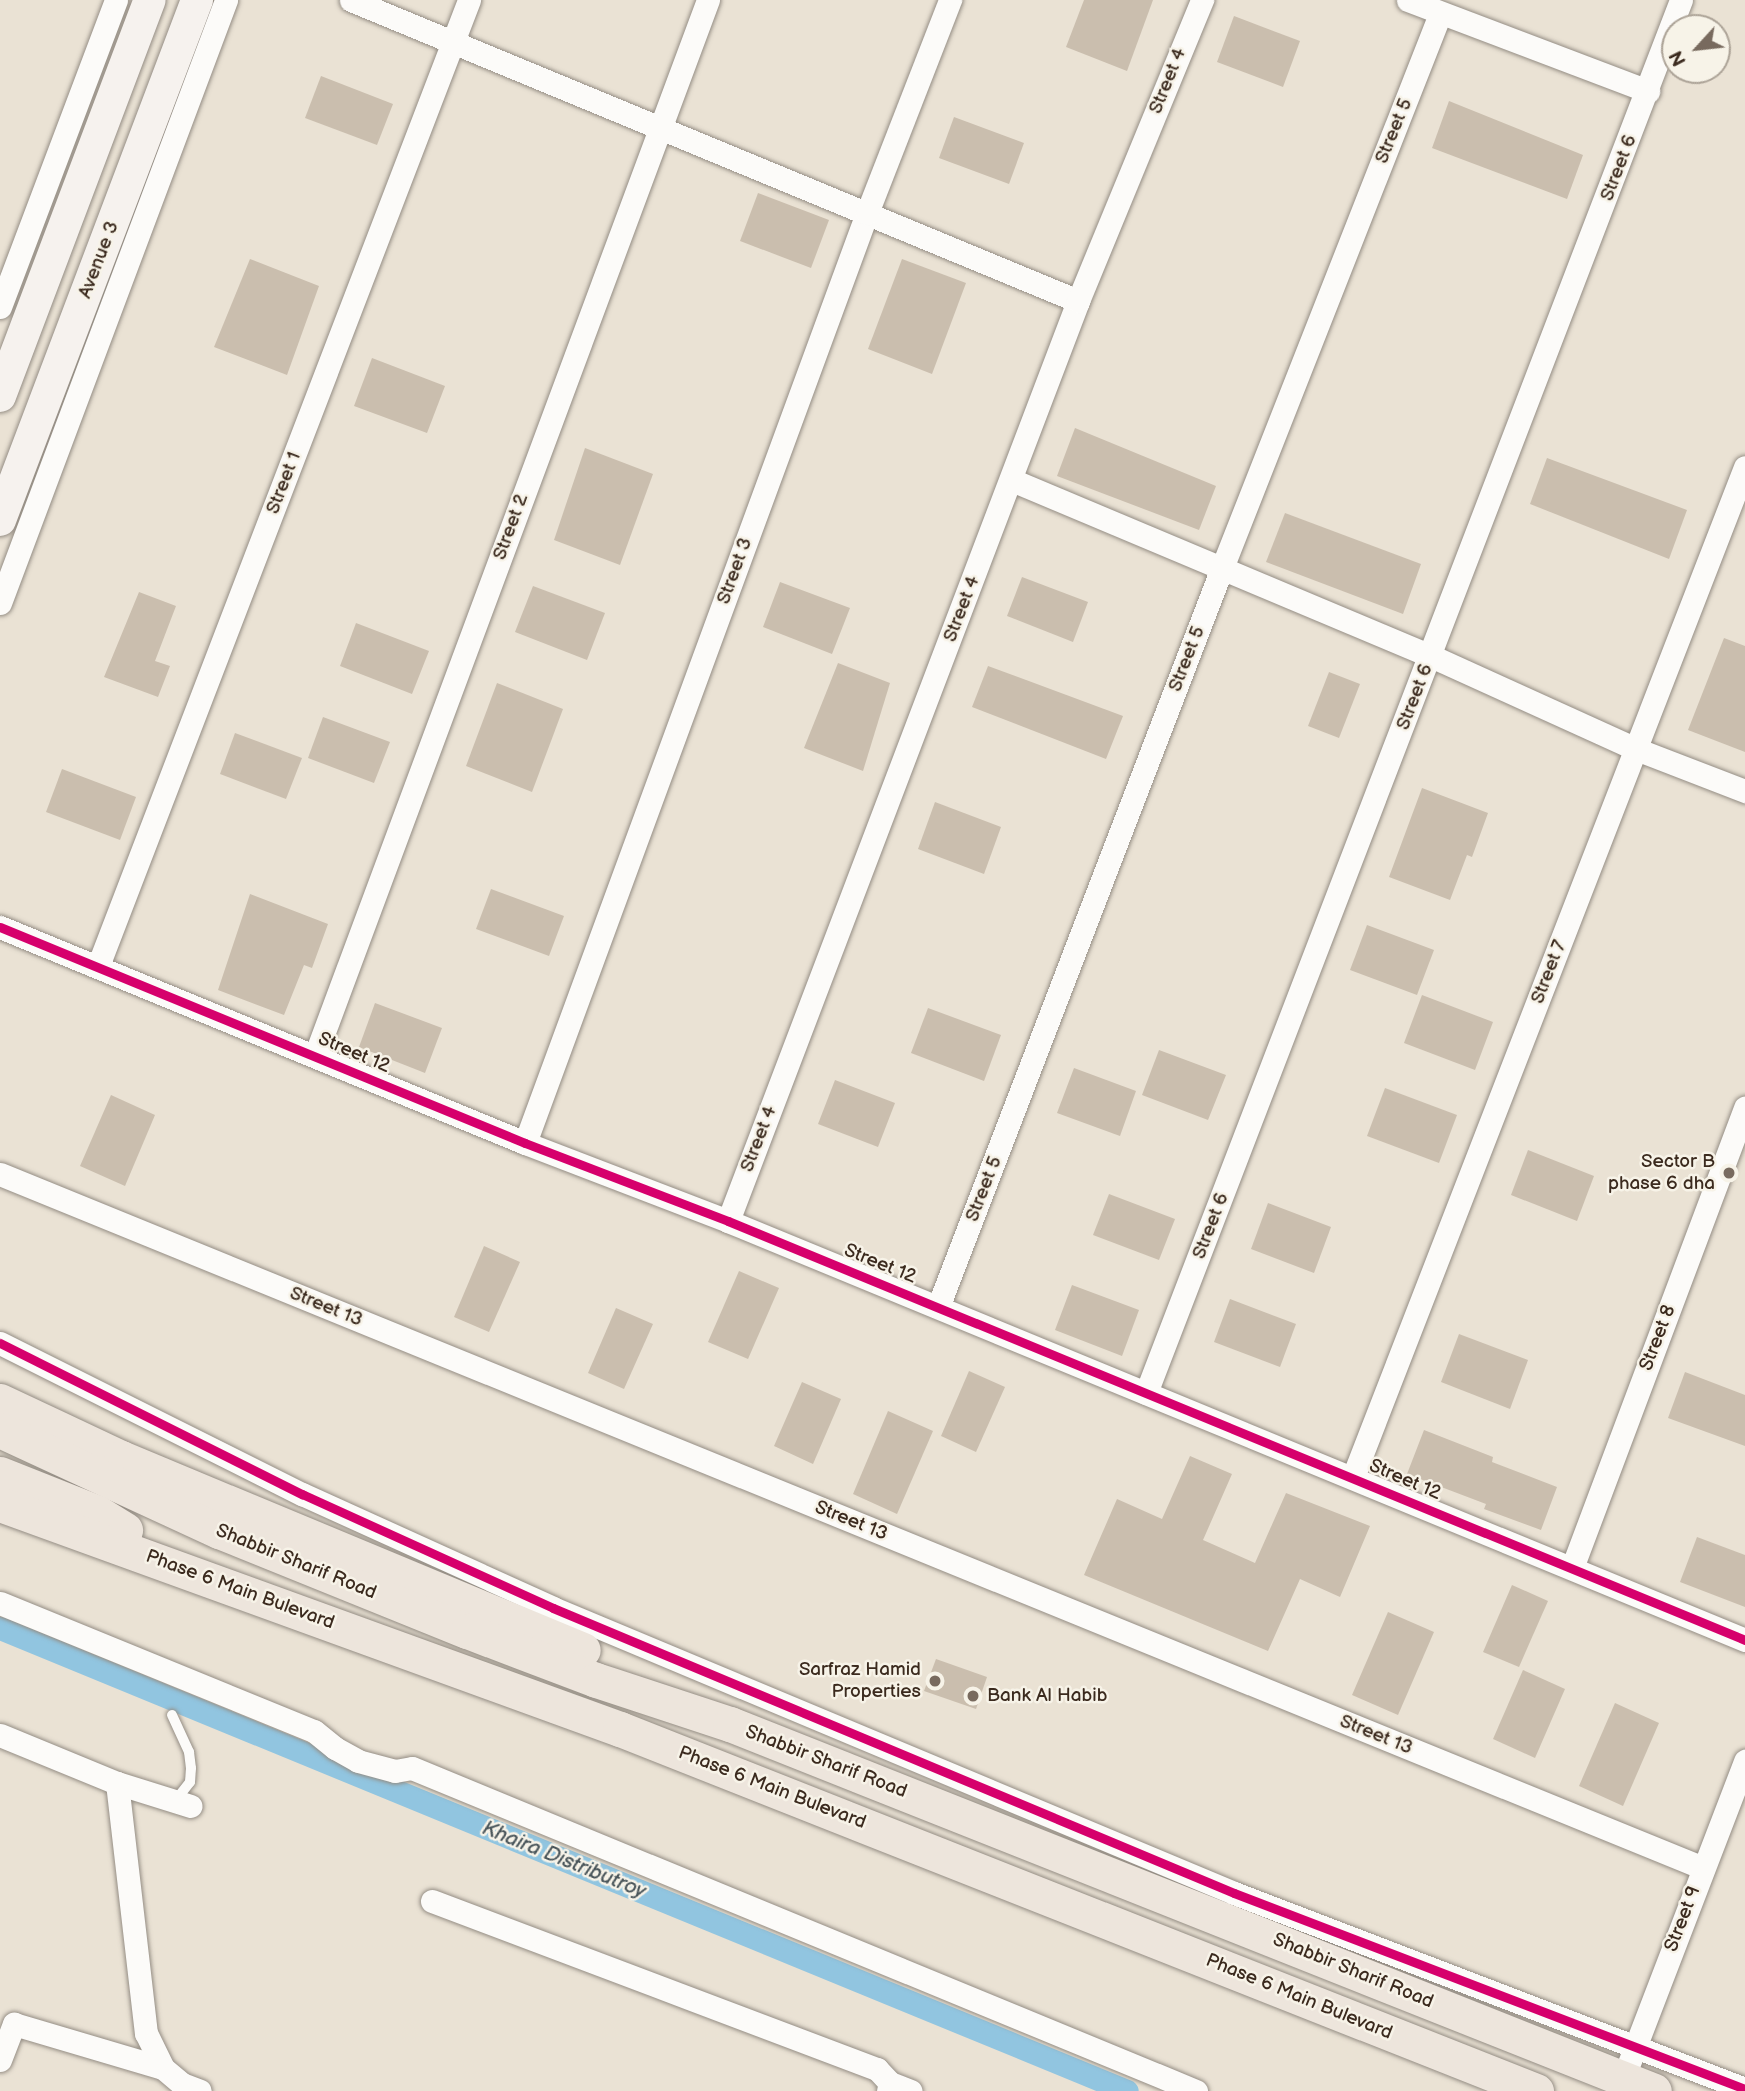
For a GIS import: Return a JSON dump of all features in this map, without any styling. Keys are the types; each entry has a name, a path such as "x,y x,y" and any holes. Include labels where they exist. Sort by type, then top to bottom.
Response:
{"main road":[{"path":"0,396 150,0"},
{"name":"Avenue 3","path":"0,520 197,0"},
{"path":"0,1377 158,1455 233,1502"},
{"path":"0,1401 121,1458 233,1502 387,1571 602,1658 730,1724"},
{"name":"Shabbir Sharif Road","path":"0,1430 219,1531 467,1631 596,1680 730,1724 1639,2085"},
{"path":"0,1474 98,1513 197,1574"},
{"name":"Phase 6 Main Bulevard","path":"0,1504 197,1574 836,1812 1536,2091"}],"street":[{"path":"0,307 116,0"},
{"path":"0,603 226,0"},
{"path":"351,0 1078,301"},
{"name":"Street 1","path":"98,966 469,0"},
{"name":"Street 2","path":"315,1056 708,0"},
{"name":"Street 3","path":"524,1143 867,213 950,0"},
{"name":"Street 4","path":"728,1221 1078,301 1202,0"},
{"path":"1408,0 1648,91"},
{"name":"Street 6","path":"1146,1392 1681,0"},
{"name":"Street 5","path":"938,1307 1222,568 1440,14"},
{"name":"Street 7","path":"1353,1477 1745,467"},
{"path":"1012,480 1431,656 1636,749 1745,791"},
{"name":"Street 12","path":"0,927 524,1143 728,1221 1745,1640"},
{"name":"Street 8","path":"1572,1568 1745,1107"},
{"name":"Street 13","path":"0,1174 1703,1868"},
{"path":"0,1343 302,1494 553,1608 1234,1893 1745,2089"},
{"path":"0,1603 314,1731 335,1748 358,1761 396,1771 412,1768 1196,2091"},
{"path":"0,1735 117,1783 183,1804"},
{"name":"Street 9","path":"1639,2085 1636,2046 1745,1761"},
{"path":"117,1783 146,2033 163,2068"},
{"path":"432,1901 877,2069 896,2088"},
{"path":"0,2060 14,2024 163,2068 182,2084 200,2091"}],"lane":[{"path":"172,1715 189,1752 191,1768 183,1804"}],"building":[{"path":"1084,0 1153,0 1127,71 1066,47"},
{"path":"1234,16 1300,41 1283,87 1217,62"},
{"path":"321,76 393,104 377,145 305,118"},
{"path":"1449,101 1583,155 1567,199 1432,148"},
{"path":"954,117 1024,143 1009,184 939,158"},
{"path":"758,193 829,220 811,268 740,241"},
{"path":"250,259 319,286 287,375 214,347"},
{"path":"902,259 966,283 932,374 868,349"},
{"path":"372,358 445,386 427,433 354,406"},
{"path":"1075,428 1216,486 1199,530 1057,476"},
{"path":"585,448 653,474 620,565 554,540"},
{"path":"1547,458 1687,510 1669,559 1530,504"},
{"path":"1285,513 1421,564 1403,614 1266,562"},
{"path":"1022,577 1088,602 1073,642 1007,616"},
{"path":"780,582 850,608 832,654 763,627"},
{"path":"533,586 605,613 587,660 515,632"},
{"path":"139,592 176,606 155,661 170,666 158,697 104,677"},
{"path":"356,623 429,651 412,694 340,666"},
{"path":"1724,638 1745,646 1745,752 1688,730"},
{"path":"838,663 890,683 863,771 804,748"},
{"path":"988,666 1123,716 1106,759 972,707"},
{"path":"1329,672 1360,684 1339,738 1308,726"},
{"path":"497,683 563,709 532,792 466,766"},
{"path":"323,717 390,742 374,783 308,758"},
{"path":"235,733 302,758 286,799 220,774"},
{"path":"62,769 136,797 120,840 46,812"},
{"path":"1422,788 1488,813 1472,857 1467,855 1450,900 1389,877"},
{"path":"935,802 1001,827 984,874 918,849"},
{"path":"491,889 564,916 549,956 476,929"},
{"path":"250,894 328,924 312,968 304,965 284,1015 218,990"},
{"path":"1367,925 1434,950 1417,995 1350,970"},
{"path":"1422,995 1493,1022 1475,1070 1404,1043"},
{"path":"375,1003 442,1028 425,1073 359,1047"},
{"path":"928,1008 1001,1035 984,1081 911,1053"},
{"path":"1159,1050 1226,1075 1208,1120 1142,1095"},
{"path":"1074,1068 1136,1091 1120,1136 1057,1113"},
{"path":"835,1080 895,1103 878,1147 818,1124"},
{"path":"1385,1088 1457,1115 1439,1163 1367,1136"},
{"path":"111,1095 155,1115 125,1186 80,1166"},
{"path":"1528,1150 1594,1176 1577,1221 1511,1195"},
{"path":"1109,1194 1175,1219 1159,1260 1093,1235"},
{"path":"1268,1203 1331,1227 1314,1273 1251,1249"},
{"path":"484,1246 520,1262 489,1332 454,1317"},
{"path":"739,1271 779,1288 748,1359 708,1342"},
{"path":"1072,1285 1139,1310 1122,1356 1055,1330"},
{"path":"1230,1299 1296,1324 1280,1367 1214,1342"},
{"path":"616,1308 653,1324 624,1389 588,1373"},
{"path":"1459,1334 1528,1360 1510,1409 1441,1382"},
{"path":"969,1371 1005,1387 976,1452 941,1436"},
{"path":"1685,1372 1745,1395 1745,1446 1668,1418"},
{"path":"802,1382 841,1399 813,1464 774,1446"},
{"path":"888,1411 933,1431 897,1514 853,1494"},
{"path":"1424,1430 1493,1457 1492,1462 1557,1487 1541,1530 1484,1509 1486,1504 1407,1474"},
{"path":"1190,1456 1232,1474 1203,1540 1255,1563 1286,1493 1370,1526 1340,1597 1300,1579 1268,1651 1084,1575 1117,1499 1162,1519"},
{"path":"1697,1537 1745,1555 1745,1607 1680,1582"},
{"path":"1512,1585 1548,1601 1519,1667 1483,1652"},
{"path":"1388,1612 1434,1632 1398,1715 1352,1695"},
{"path":"936,1659 987,1677 976,1709 924,1691"},
{"path":"1523,1670 1565,1689 1535,1758 1493,1739"},
{"path":"1615,1703 1659,1723 1623,1806 1579,1786"}],"waterway":[{"name":"Khaira Distributroy","path":"0,1628 1127,2091"}],"cycle path":[{"path":"0,927 525,1143 728,1221 1745,1640"},
{"path":"0,1343 302,1494 553,1608 1234,1893 1745,2089"}],"place":[{"name":"Sector B phase 6 dha","path":"1729,1173"},
{"name":"Sarfraz Hamid Properties","path":"935,1681"},
{"name":"Bank Al Habib","path":"973,1696"}]}
